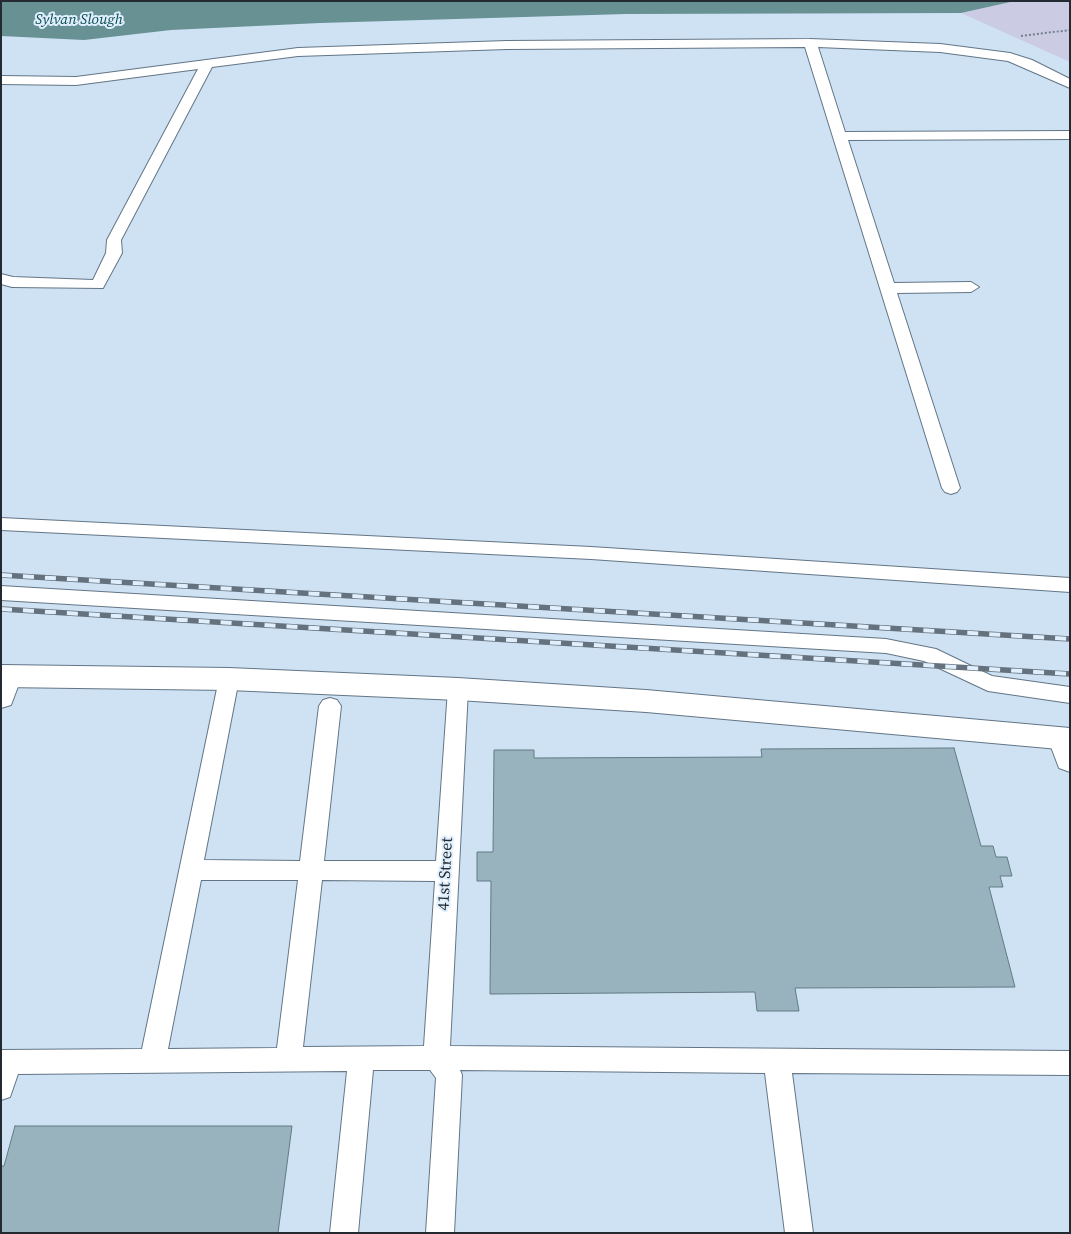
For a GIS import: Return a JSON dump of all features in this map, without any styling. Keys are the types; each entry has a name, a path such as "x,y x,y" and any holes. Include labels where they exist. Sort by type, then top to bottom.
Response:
{"street":[{"path":"4,683 229,678 458,689 655,702 1068,746"}],"lane":[{"path":"810,43 951,488"},
{"path":"1,80 76,81 298,52 507,45 810,43 931,48 1010,56 1070,84"},
{"path":"1,279 12,282 98,285 114,253 114,240 207,64"},
{"path":"840,136 1070,135"},
{"path":"888,288 971,287"},
{"path":"1,524 591,553 1070,585"},
{"path":"1,593 886,646 929,654 988,682 1070,694"},
{"path":"153,1060 229,678"},
{"name":"41st Street","path":"436,1058 458,689"},
{"path":"288,1059 312,871 330,706"},
{"path":"191,870 446,871"},
{"path":"436,1058 449,1075 440,1233"},
{"path":"1,1088 5,1062 436,1058 1070,1063"},
{"path":"344,1233 361,1059"},
{"path":"777,1061 799,1233"}],"shaded area":[{"path":"1015,1 1070,1 1070,62 961,13"}],"water":[{"name":"Sylvan Slough","path":"1,1 1015,1 961,13 626,14 320,23 171,30 84,40 1,36"}],"building":[{"path":"954,748 981,846 993,846 996,857 1007,857 1012,876 1000,876 1003,887 989,887 1015,987 795,988 799,1011 757,1011 755,992 490,994 491,881 477,881 477,852 493,852 494,750 534,750 534,758 762,757 761,749"},
{"path":"15,1126 292,1126 278,1233 1,1233 1,1166 4,1166"}],"railway":[{"path":"1,575 1070,639"},
{"path":"1,609 1070,674"}]}
